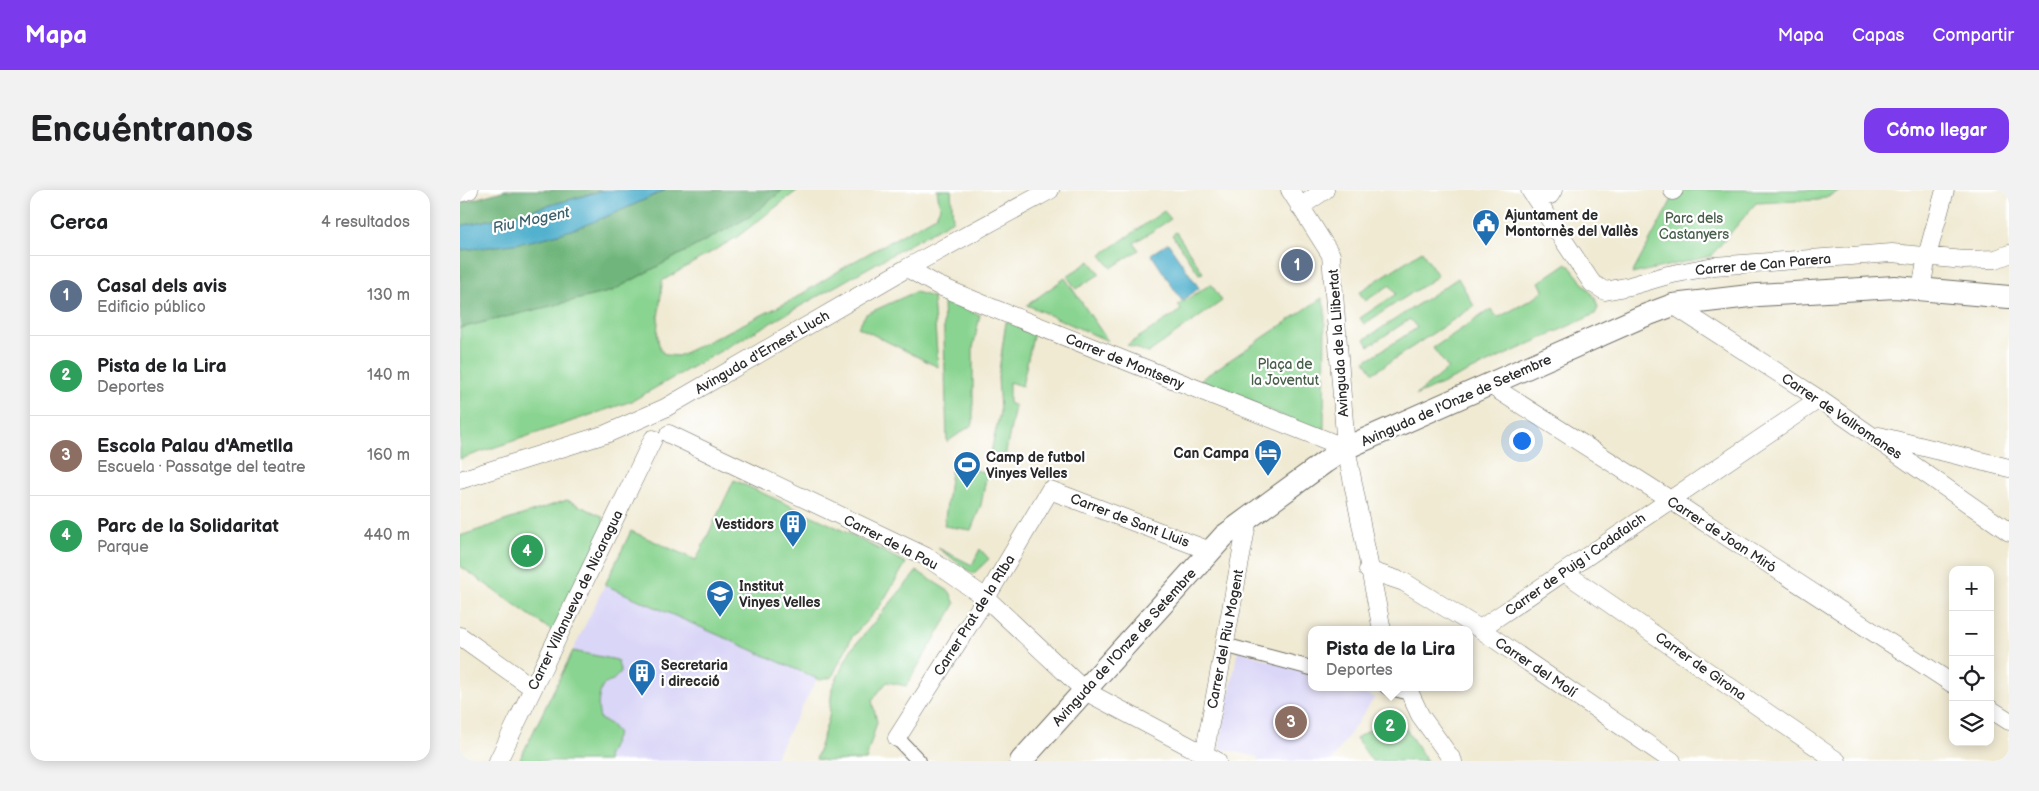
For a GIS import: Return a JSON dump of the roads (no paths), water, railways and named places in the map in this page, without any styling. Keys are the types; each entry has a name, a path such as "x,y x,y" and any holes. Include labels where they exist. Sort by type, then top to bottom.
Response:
{"street":[{"path":"460,193 469,190"},
{"name":"Avinguda d'Ernest Lluch","path":"460,480 606,434 665,408 907,268 1050,190"},
{"name":"Avinguda de la Llibertat","path":"1290,190 1331,255 1346,448 1368,570 1381,626"},
{"path":"1300,207 1324,190"},
{"path":"1531,192 1544,197 1553,190"},
{"path":"1921,289 1926,256 1944,190"},
{"name":"Carrer de Can Parera","path":"1531,192 1592,283 1605,291 1668,275 1714,266 1892,253 1964,260 1996,259 2009,254"},
{"name":"Carrer de Montseny","path":"907,268 936,285 1346,448"},
{"name":"Avinguda de l'Onze de Setembre","path":"1022,761 1224,536 1346,448 1672,305 1758,295 1895,287 2009,297"},
{"name":"Carrer de Vallromanes","path":"1672,305 1819,399 2009,532"},
{"name":"Carrer de Joan Miró","path":"1490,385 1949,681"},
{"name":"Carrer de Puig i Cadafalch","path":"1480,629 1819,399"},
{"path":"640,420 648,436 661,437 672,427 670,417 665,408"},
{"path":"1869,434 2009,468"},
{"name":"Carrer de la Pau","path":"661,437 925,556 986,598 1085,691 1208,759"},
{"name":"Carrer Villanueva de Nicaragua","path":"498,761 533,688 661,437"},
{"name":"Carrer Prat de la RIba","path":"897,738 986,598 1050,490"},
{"name":"Carrer de Sant Lluis","path":"1050,490 1210,551"},
{"name":"Carrer del Riu Mogent","path":"1208,759 1224,645 1248,518"},
{"name":"Carrer del Molí","path":"1368,570 1404,582 1480,629 1672,761"},
{"name":"Carrer de Girona","path":"1564,572 1837,761"},
{"path":"460,636 533,688"},
{"path":"1224,645 1308,667"},
{"path":"1409,691 1420,715 1453,761"},
{"path":"1994,712 2009,721"},
{"path":"897,738 919,761"}],"water":[{"name":"Riu Mogent","path":"605,190 666,190 569,231 520,243 460,250 460,226 517,214"},
{"path":"1168,243 1199,288 1182,301 1151,254"}],"place":[{"name":"Ajuntament de Montornès del Vallès","path":"1486,247"},
{"name":"Casal dels avis","path":"1297,265"},
{"name":"Can Campa","path":"1268,477"},
{"name":"Camp de futbol Vinyes Velles","path":"967,489"},
{"name":"Vestidors","path":"793,548"},
{"name":"Parc de la Solidaritat","path":"527,551"},
{"name":"Institut Vinyes Velles","path":"720,618"},
{"name":"Secretaria i direcció","path":"642,697"},
{"name":"Escola Palau d'Ametlla","path":"1291,722"},
{"name":"Pista de la Lira","path":"1390,726"}],"park label":[{"name":"Parc dels Castanyers","path":"1694,226"},
{"name":"Plaça de la Joventut","path":"1285,372"}]}
